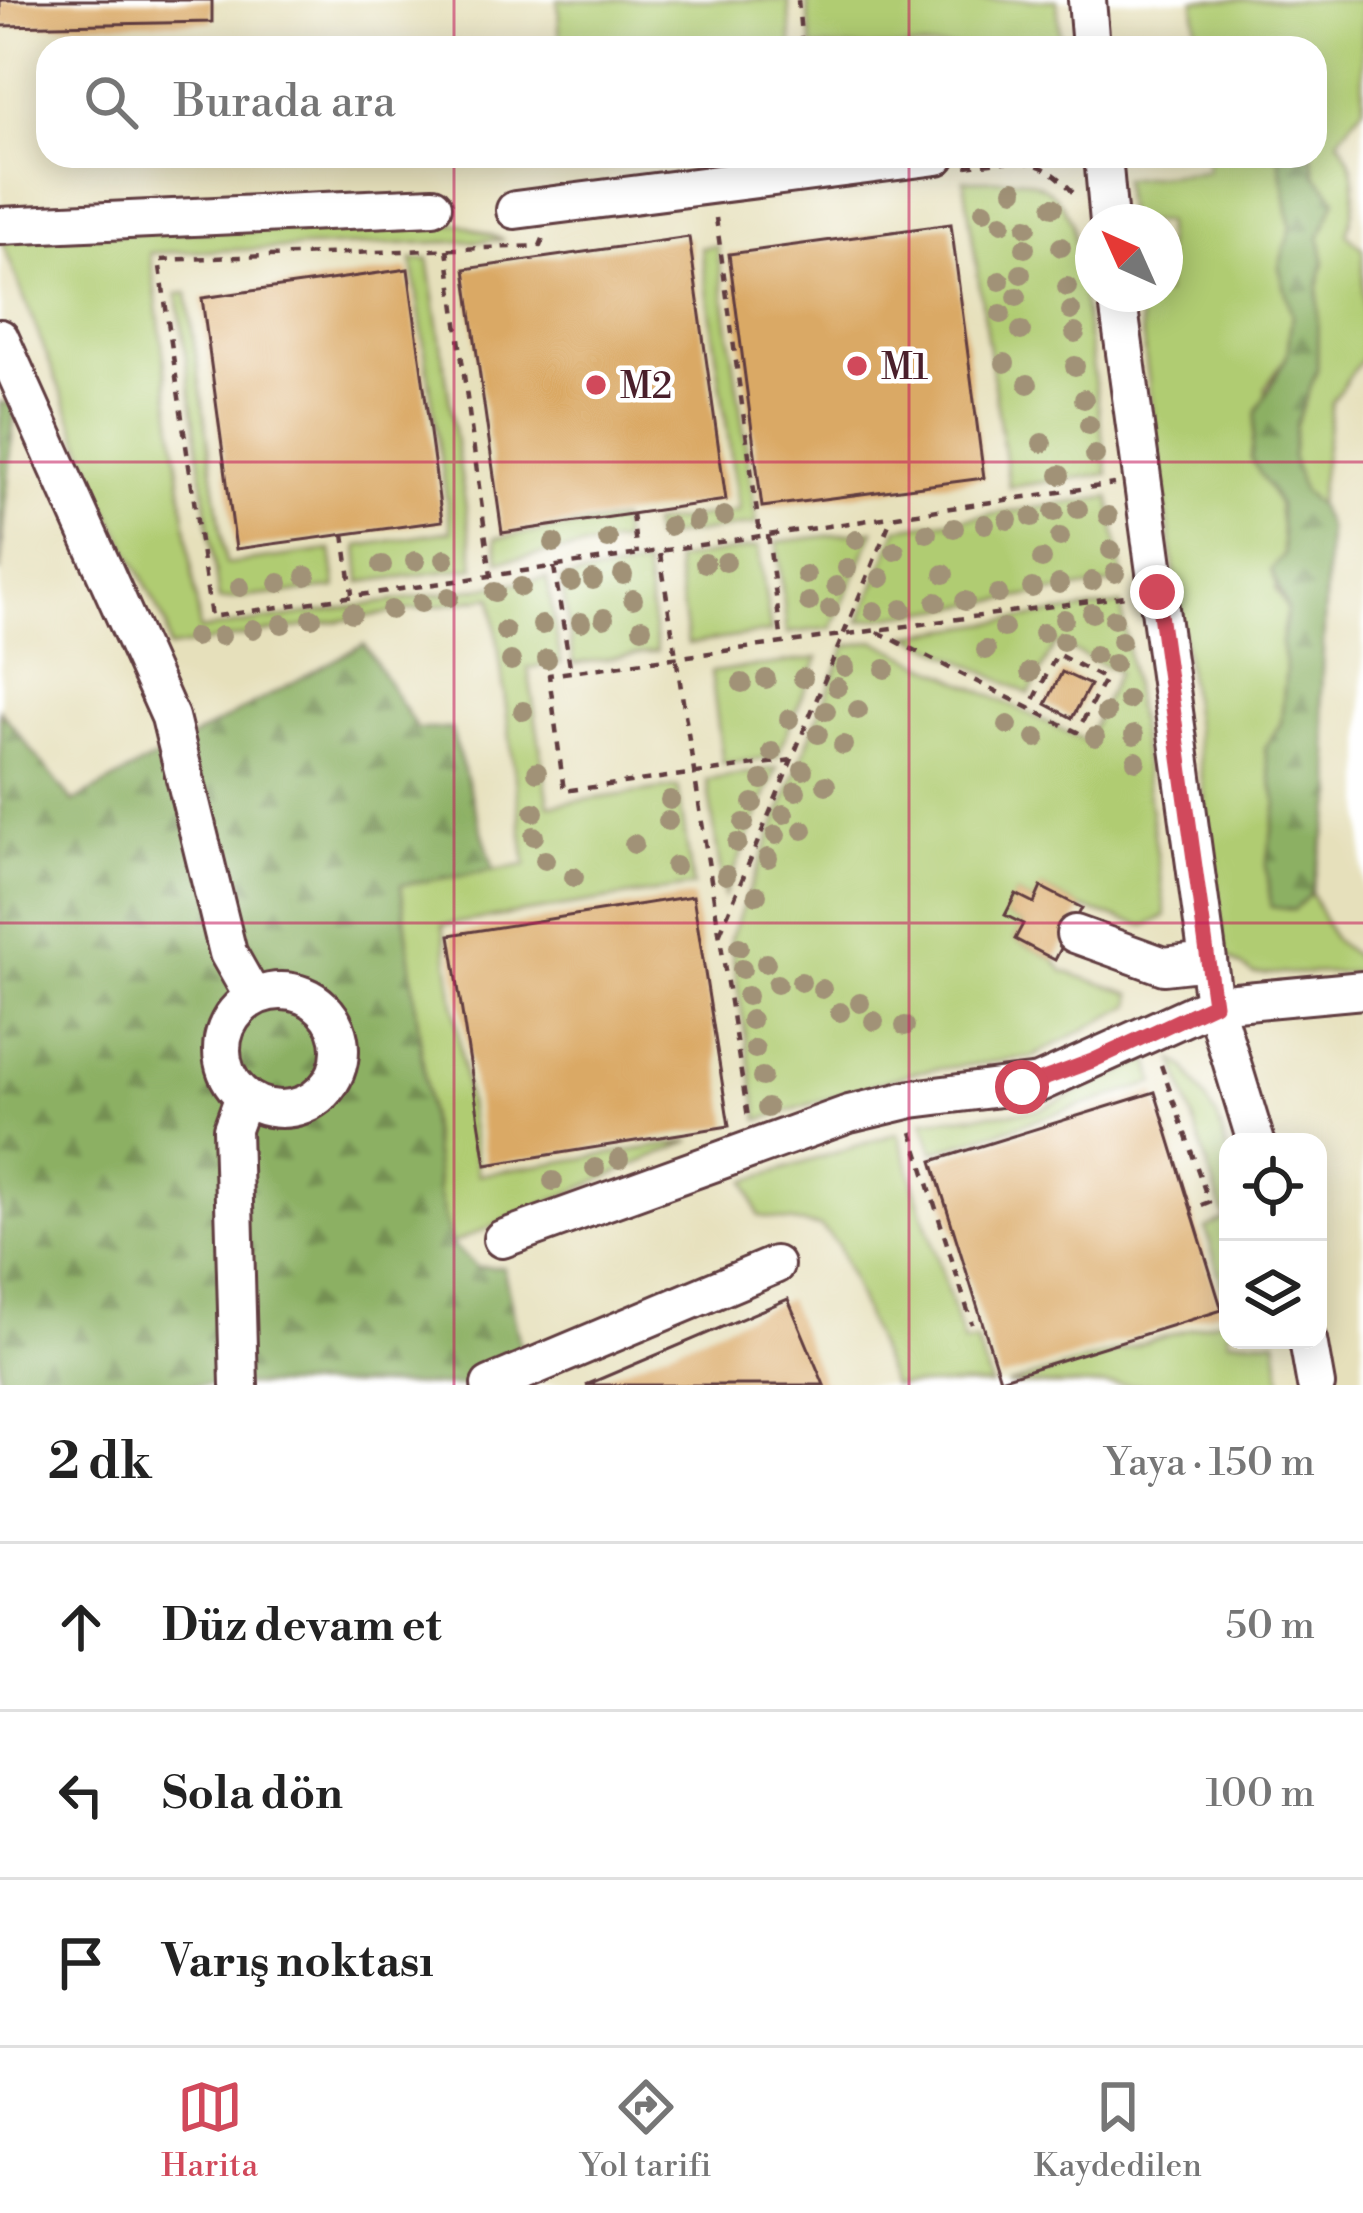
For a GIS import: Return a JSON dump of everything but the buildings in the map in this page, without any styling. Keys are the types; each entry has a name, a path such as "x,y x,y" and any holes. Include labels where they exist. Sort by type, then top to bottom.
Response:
{"lane":[{"path":"1087,0 1090,36"},
{"path":"515,210 843,168"},
{"path":"1104,168 1107,204"},
{"path":"0,226 433,206"},
{"path":"1119,312 1214,1004 1253,1133"},
{"path":"0,338 170,717 228,953 253,997"},
{"path":"1075,934 1164,966 1208,961"},
{"path":"502,1240 849,1114 904,1100 1039,1083 1214,1004 1363,990"},
{"path":"292,991 326,1010 340,1047 329,1084 299,1106 280,1109 244,1096 231,1082 222,1046 226,1026 253,997 292,991"},
{"path":"239,1385 232,1129 244,1096"},
{"path":"490,1385 775,1265"},
{"path":"1310,1349 1316,1385"}],"path":[{"path":"798,0 801,36"},
{"path":"714,207 782,644"},
{"path":"548,228 541,246 159,260 211,617 1116,484"},
{"path":"447,249 490,576"},
{"path":"632,514 637,554"},
{"path":"720,934 892,517"},
{"path":"344,534 353,596"},
{"path":"660,551 750,1129"},
{"path":"554,567 571,673"},
{"path":"792,760 564,791 549,676 1132,596"},
{"path":"875,631 1077,732 1105,679 1057,654 1030,708"},
{"path":"1157,1054 1209,1202 1191,1209"},
{"path":"906,1114 972,1324"}],"green space":[{"path":"558,0 788,0 791,36 560,36"},
{"path":"807,0 1057,0 1060,36 811,36"},
{"path":"1194,0 1363,0 1363,107 1338,139 1350,161 1354,185 1347,234 1363,249 1363,357 1332,402 1318,505 1302,490 1292,456 1296,424 1317,370 1318,287 1324,261 1320,237 1336,199 1314,168 1327,168 1327,36 1197,36"},
{"path":"1207,168 1281,168 1291,228 1279,267 1292,314 1287,356 1265,388 1284,555 1276,589 1287,609 1281,643 1286,669 1281,723 1264,748 1277,804 1266,865 1294,910 1311,893 1334,940 1354,955 1363,972 1254,974 1228,957 1139,312 1183,312 1183,204 1125,204 1122,179"},
{"path":"1281,168 1314,168 1336,199 1320,237 1324,261 1318,287 1317,370 1296,424 1292,456 1302,490 1318,505 1328,529 1321,697 1335,795 1311,893 1294,910 1271,907 1266,864 1277,804 1264,748 1281,723 1286,669 1281,643 1287,609 1271,570 1284,555 1279,505 1251,459 1256,413 1287,356 1292,315 1279,267 1291,227"},
{"path":"1020,179 1039,185 1053,194 1072,224 1075,312 1085,312 1108,474 1009,487 964,180"},
{"path":"461,224 504,240 150,253 200,630 547,578 561,663 528,668 549,805 678,787 693,886 443,925 478,1175 691,1141 451,1244 439,1197 401,884 526,865 492,597 169,648 166,624 104,502 0,236"},
{"path":"717,246 757,524 654,539 651,524 739,511 701,248"},
{"path":"428,259 475,568 361,582 358,546 451,531 412,260"},
{"path":"187,293 226,564 331,550 336,588 219,600 177,294"},
{"path":"0,402 15,404 0,573"},
{"path":"1110,497 1123,582 860,621 898,528"},
{"path":"620,520 623,542 499,561 495,538"},
{"path":"874,530 832,628 787,633 777,542"},
{"path":"758,547 771,632 688,644 675,560"},
{"path":"645,566 657,651 574,664 561,579"},
{"path":"1121,604 1166,916 1145,926 1082,908 1042,888 1034,903 1016,894 1006,915 1023,924 1015,939 1055,960 1063,971 1132,994 1132,1005 1031,1057 915,1072 759,1120 730,939 846,646 875,641 1086,741 1118,672 1056,643 1029,694 909,635"},
{"path":"364,644 417,729 451,729 494,870 401,885 439,1197 451,1244 477,1267 503,1267 529,1385 0,1385 0,710 73,802"},
{"path":"818,658 777,757 723,764 711,672"},
{"path":"777,768 724,896 707,780"},
{"path":"1149,1060 1155,1083 933,1152 923,1120 1039,1110"},
{"path":"1174,1060 1186,1068 1218,1119 1222,1133 1219,1200"},
{"path":"898,1133 964,1343 976,1341 991,1385 892,1385 838,1245 821,1227 759,1216 746,1181"},
{"path":"1219,1222 1219,1275 1206,1228"},
{"path":"1219,1320 1219,1349 1277,1349 1282,1385 1007,1385"}],"place":[{"name":"M1","path":"857,366"},
{"name":"M2","path":"596,385"}],"route":[{"path":"1022,1087 1092,1061 1214,1004 1157,592"}]}
